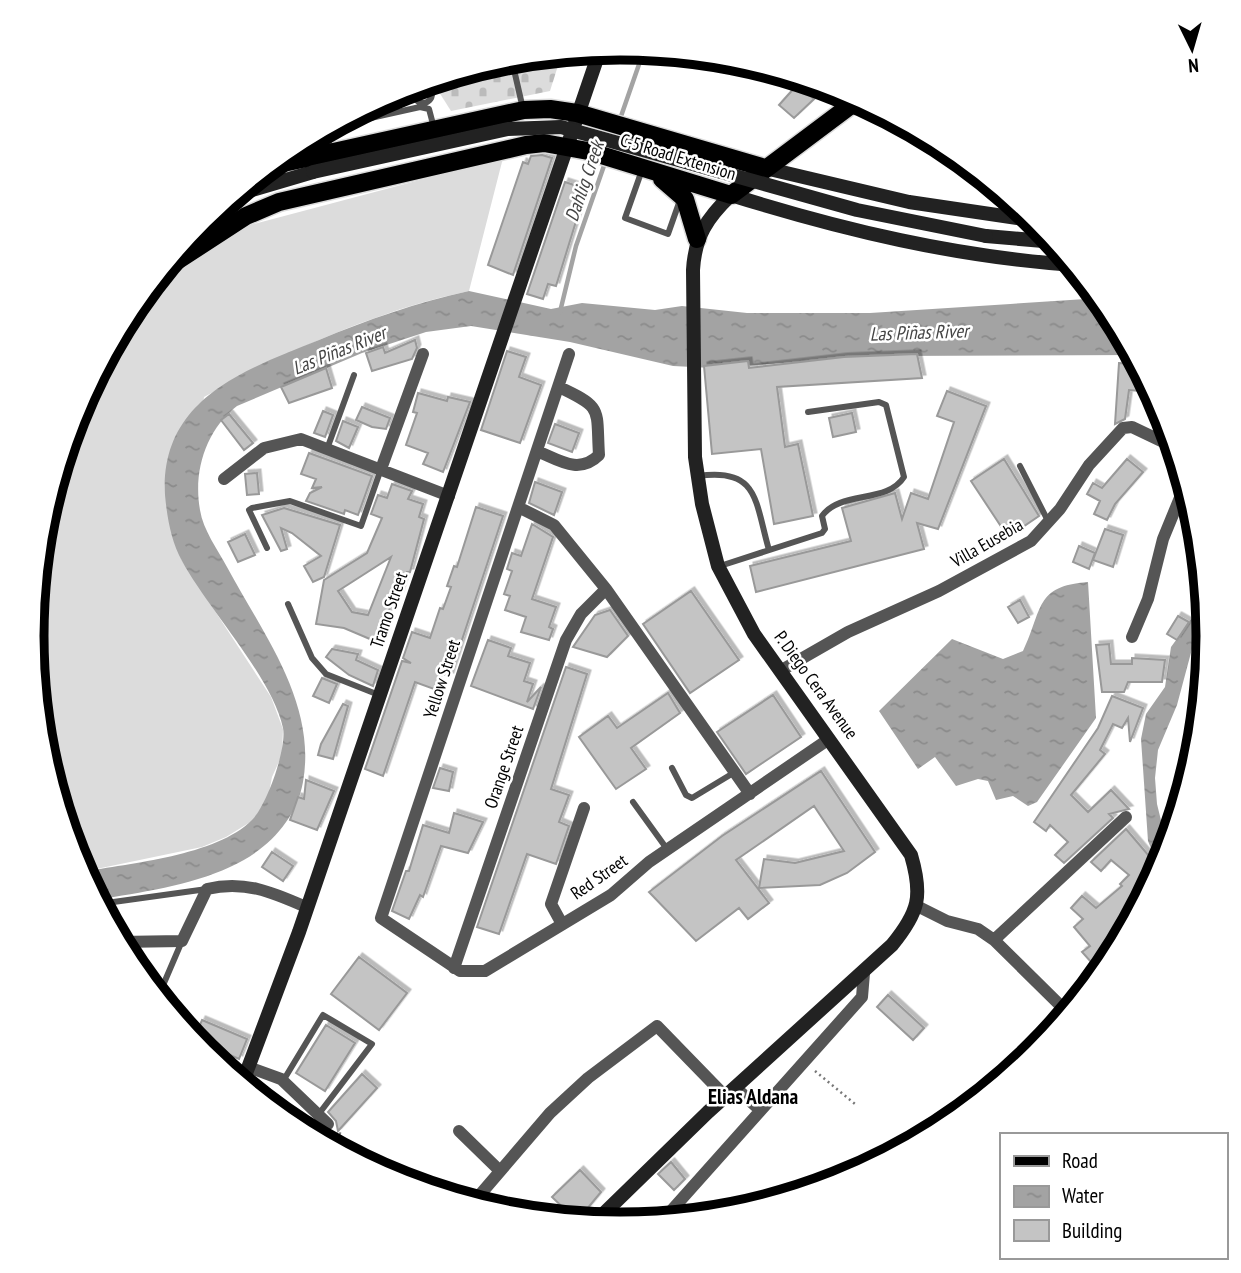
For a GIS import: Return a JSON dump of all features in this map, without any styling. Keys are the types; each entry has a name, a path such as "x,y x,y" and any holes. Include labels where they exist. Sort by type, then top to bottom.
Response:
{"main road":[{"name":"Tramo Street","path":"245,1074 449,496 596,61"},
{"name":"P. Diego Cera Avenue","path":"848,107 731,195 707,219 697,239 693,297 698,476 718,566 754,634 911,855 919,886 917,906"},
{"name":"C-5 Road Extension","path":"295,160 524,110 550,109 577,113 765,168 909,202 1016,217"},
{"name":"C-5 Road Extension","path":"258,188 313,172 508,129 547,125 593,134 857,209 986,236 1039,241"},
{"name":"C-5 Road Extension","path":"191,252 246,216 279,202 526,145 566,146 588,151 641,169 902,242 1060,264"},
{"path":"641,169 668,183 682,195 690,210 697,239"},
{"path":"605,1213 731,1092 864,972 908,926 917,906"}],"street":[{"path":"381,469 423,354"},
{"name":"Yellow Street","path":"454,968 381,918 569,354"},
{"path":"537,451 578,467 590,464 599,455 597,413 590,401 559,387"},
{"name":"Villa Eusebia","path":"780,671 848,632 939,591 1031,541 1049,523 1089,466 1123,428 1132,426 1163,442"},
{"path":"223,478 264,448 301,439 449,496"},
{"path":"1132,637 1148,600 1163,538 1180,497"},
{"path":"518,507 554,525 606,589 750,794"},
{"name":"Orange Street","path":"454,968 566,640 581,614 606,589"},
{"name":"Red Street","path":"454,968 471,972 485,971 538,941 611,895 668,850 829,739"},
{"path":"562,924 551,904 584,808"},
{"path":"993,940 1125,817"},
{"path":"132,942 182,941 207,888 230,883 271,892 306,907"},
{"path":"917,906 947,921 978,929 1062,1007"},
{"path":"672,1211 862,996 864,972"},
{"path":"479,1196 551,1113 588,1078 657,1026 731,1092 760,1110"},
{"path":"248,1067 283,1081 328,1124"},
{"path":"459,1131 499,1170"}],"lane":[{"path":"513,70 524,110"},
{"path":"432,91 427,106 434,130"},
{"path":"416,97 427,106"},
{"path":"366,119 427,106"},
{"path":"327,140 332,152"},
{"path":"641,169 625,218 668,234 682,195"},
{"path":"327,449 354,375"},
{"path":"718,566 822,533 825,529 822,516 835,504 892,489 904,477 886,405 879,402 808,412"},
{"path":"1020,466 1049,523"},
{"path":"267,548 251,508 290,501 361,526 381,469"},
{"path":"698,476 723,472 744,480 751,488 769,550"},
{"path":"288,604 312,657 326,674 379,695"},
{"path":"671,768 686,794 692,798 735,772"},
{"path":"633,803 668,850"},
{"path":"109,903 207,888"},
{"path":"162,987 182,941"},
{"path":"283,1081 323,1014 372,1044 318,1115"}],"path":[{"path":"805,1062 855,1104"}],"green space":[{"path":"559,64 550,91 451,111 437,89 508,71"},
{"path":"503,158 469,291 434,299 333,334 204,397 181,559 271,697 283,729 282,755 272,777 268,798 252,821 226,837 202,847 93,870 63,786 45,674 45,599 63,487 74,451 103,381 141,316 163,285 198,257 250,225"}],"water":[{"name":"Las Piñas River","path":"469,291 551,309 582,303 655,310 682,306 747,313 870,313 1088,299 1124,355 889,356 712,368 673,366 570,342 471,326 426,332 362,353 237,406 217,427 204,452 198,481 200,510 207,532 271,644 295,697 302,724 305,753 303,782 294,809 286,822 267,843 243,860 214,874 182,884 106,898 94,870 195,850 236,832 252,820 264,802 282,749 283,728 277,708 266,687 193,580 175,545 165,495 167,462 176,434 192,412 212,393 236,377 337,333 431,300"},
{"path":"1088,582 1096,718 1037,802 1028,806 1013,796 996,800 988,781 978,779 956,786 935,757 918,769 879,711 952,639 1003,659 1023,651 1038,612 1049,595 1071,584"},
{"path":"1196,612 1197,639 1177,705 1158,750 1155,778 1157,804 1164,831 1154,855 1148,841 1141,739 1146,714 1165,687 1171,647"}],"building":[{"path":"795,87 814,99 794,118 779,105"},
{"path":"531,156 552,158 513,275 488,265 523,162 528,164"},
{"path":"565,182 586,189 556,286 548,284 543,299 527,294"},
{"path":"415,340 417,348 412,359 372,371 366,353 383,347 385,353"},
{"path":"507,351 526,357 519,377 541,385 520,443 481,430"},
{"path":"917,354 922,378 777,387 785,447 798,444 813,516 774,524 761,449 712,454 704,366 748,361 749,368 844,357"},
{"path":"1119,363 1129,364 1142,391 1129,390 1125,419 1115,424"},
{"path":"326,368 332,388 289,403 281,387"},
{"path":"947,391 986,406 938,529 917,523 924,549 756,592 750,566 851,541 842,508 895,493 902,519 911,493 928,499 954,422 937,416"},
{"path":"418,393 447,401 448,397 470,402 443,472 423,464 428,453 406,445 417,413 413,412"},
{"path":"362,407 390,418 386,429 372,427 356,420"},
{"path":"323,411 333,415 325,437 314,433"},
{"path":"852,413 856,432 833,437 829,418"},
{"path":"229,414 253,443 244,450 221,420"},
{"path":"343,421 358,427 349,448 336,441"},
{"path":"555,424 579,433 572,452 548,443"},
{"path":"309,453 372,476 358,515 345,510 344,514 306,501 310,493 322,487 312,488 316,479 301,474"},
{"path":"1004,459 1039,516 1008,537 971,481"},
{"path":"1127,459 1143,472 1115,504 1107,520 1094,514 1100,501 1087,494 1093,483 1102,488"},
{"path":"257,473 259,494 247,495 245,474"},
{"path":"535,482 562,492 554,515 529,503"},
{"path":"392,484 412,491 408,499 423,504 419,517 424,519 410,572 407,572 400,594 395,592 387,615 383,614 377,642 344,628 316,624 324,580 367,553 382,518 371,514 378,495 387,498","holes":["391,557 368,615 352,612 338,591"]},
{"path":"476,507 503,516 450,676 440,673 434,689 415,682 383,776 365,769 402,661 411,663 403,658 412,632 430,638 440,608 443,609 451,587 447,586 454,566 457,567"},
{"path":"284,508 340,525 324,577 313,582 304,566 321,556 292,533 281,528 287,549 281,551 262,515"},
{"path":"532,524 553,537 532,599 556,607 549,627 553,629 549,640 521,632 526,617 505,610 510,596 504,594 512,571 507,569 512,553 521,556"},
{"path":"1105,529 1123,535 1113,567 1093,560"},
{"path":"245,534 255,555 238,562 228,542"},
{"path":"1079,546 1095,553 1089,569 1073,562"},
{"path":"691,591 739,660 690,693 643,624"},
{"path":"1020,600 1029,617 1018,623 1008,607"},
{"path":"610,610 628,636 607,657 573,647 595,615"},
{"path":"1178,616 1189,622 1177,640 1167,634"},
{"path":"488,640 511,648 508,656 530,663 524,681 533,684 527,702 541,687 533,709 471,686"},
{"path":"1109,644 1111,664 1132,664 1132,658 1165,660 1162,682 1128,682 1124,692 1102,692 1096,645"},
{"path":"332,649 358,654 356,660 378,670 373,686 349,675 326,657"},
{"path":"566,667 587,674 551,789 569,795 559,822 569,826 556,864 527,854 499,934 477,927"},
{"path":"322,678 337,684 329,703 313,696"},
{"path":"668,693 680,713 631,748 646,769 616,789 579,737 608,716 617,728"},
{"path":"773,695 801,737 746,774 717,732"},
{"path":"1112,696 1143,708 1130,742 1128,718 1122,728 1113,724 1100,750 1105,754 1071,795 1088,812 1111,790 1129,809 1109,814 1113,818 1064,863 1055,855 1068,842 1050,825 1046,831 1034,822 1098,728"},
{"path":"343,704 348,706 333,759 318,755 321,744"},
{"path":"440,768 453,772 449,791 433,788"},
{"path":"821,771 875,852 847,873 820,885 759,888 764,859 795,863 844,851 814,806 736,860 769,903 748,919 739,908 696,941 649,892 722,836"},
{"path":"306,780 334,791 317,830 290,820 298,797 304,799"},
{"path":"454,813 483,822 468,853 441,846 423,897 420,895 409,919 392,911 406,871 409,871 423,825 449,833"},
{"path":"1126,829 1152,859 1120,925 1101,956 1092,963 1082,952 1090,946 1074,927 1083,919 1071,908 1082,896 1096,908 1122,886 1120,884 1129,875 1111,860 1101,871 1091,862"},
{"path":"272,852 293,866 283,881 262,867"},
{"path":"359,957 407,993 379,1030 331,994"},
{"path":"888,995 924,1028 913,1040 877,1007"},
{"path":"202,1020 247,1039 239,1059 220,1050 198,1029"},
{"path":"326,1025 355,1043 325,1091 296,1073"},
{"path":"362,1074 377,1088 338,1131 336,1121 328,1112"},
{"path":"671,1162 685,1179 674,1190 658,1174"},
{"path":"580,1170 601,1192 584,1212 566,1210 552,1197"}],"waterway":[{"name":"Dahlig Creek","path":"619,122 640,61"},
{"name":"Dahlig Creek","path":"560,312 576,246 606,160"}],"district":[{"name":"Elias Aldana","path":"753,1097"}]}
